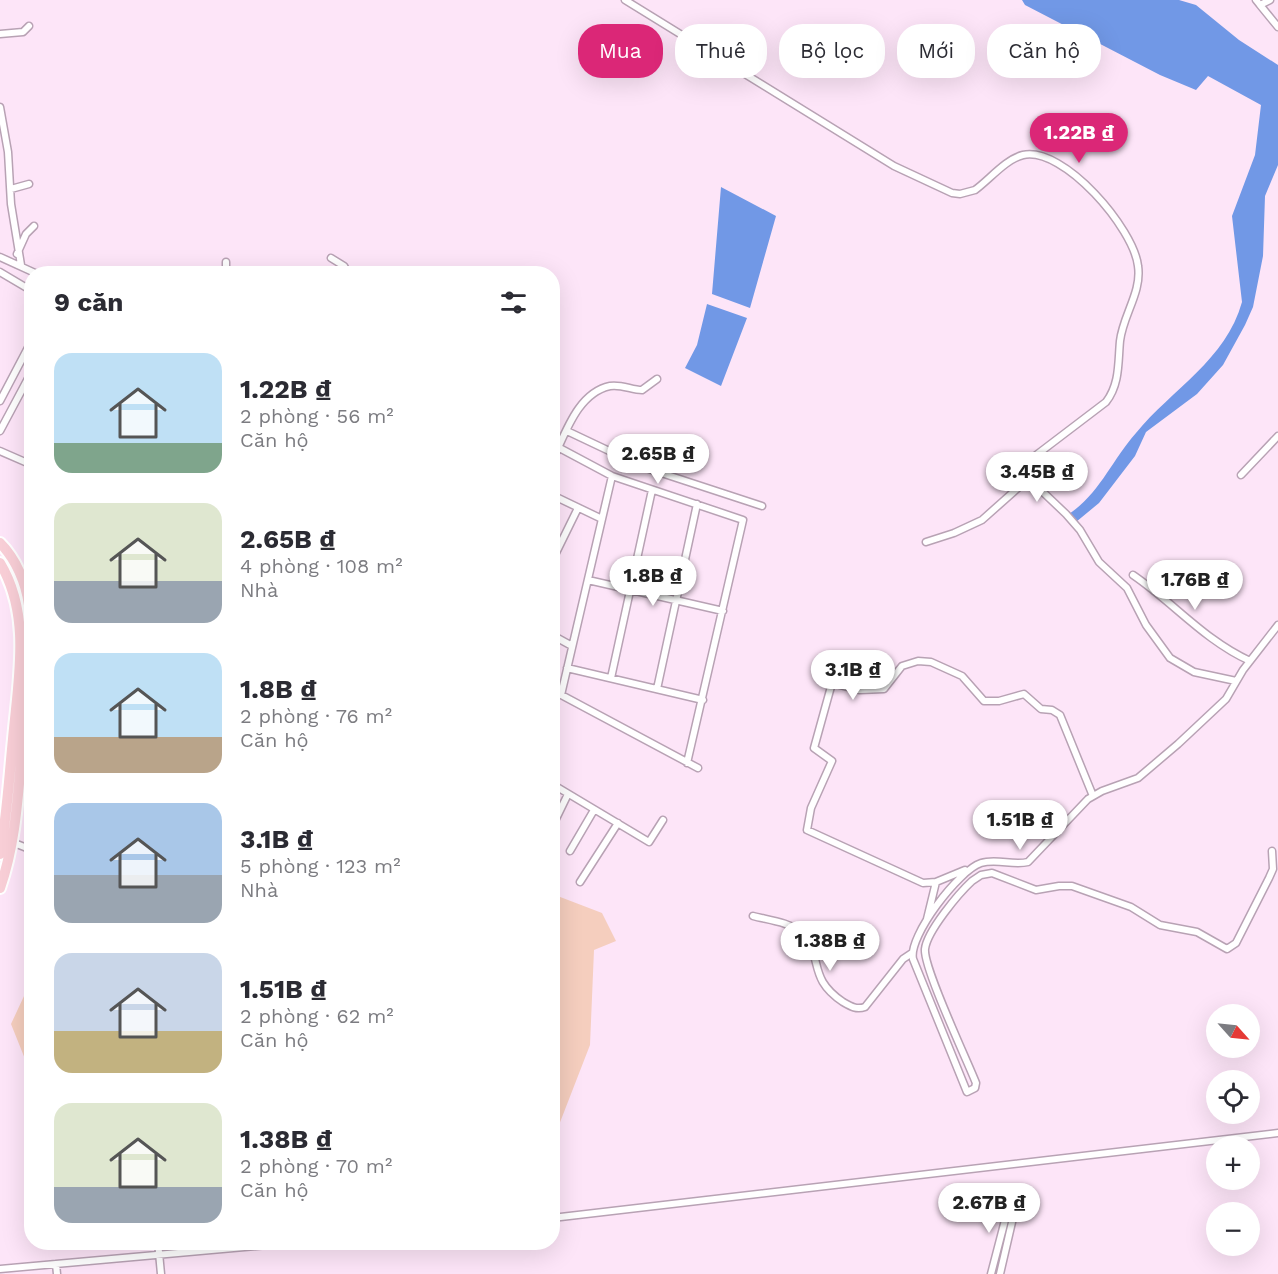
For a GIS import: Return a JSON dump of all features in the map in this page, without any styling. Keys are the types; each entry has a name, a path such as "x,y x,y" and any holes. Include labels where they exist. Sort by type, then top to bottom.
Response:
{"highway":[{"path":"0,543 16,565 24,598"},
{"path":"0,563 12,587 24,603"},
{"path":"0,888 8,840 24,627"},
{"path":"0,854 8,840"}],"street":[{"path":"625,0 846,138 924,182 952,193 967,193 1017,158 1040,155 1059,164 1075,176 1108,210 1136,252 1139,278 1120,340 1116,384 1106,402 1035,456 1011,495 982,520 954,534 926,542"},
{"path":"1270,0 1258,2 1278,27"},
{"path":"0,34 23,32 29,26"},
{"path":"0,107 17,255 17,264 10,277"},
{"path":"11,189 29,184"},
{"path":"17,255 26,234 34,226"},
{"path":"0,257 24,268"},
{"path":"331,258 344,266"},
{"path":"0,272 24,286"},
{"path":"0,401 24,355"},
{"path":"15,371 24,376"},
{"path":"560,445 579,408 593,394 612,386 642,390 657,379"},
{"path":"0,431 24,386"},
{"path":"567,431 643,467 762,506"},
{"path":"1240,475 1278,436"},
{"path":"560,448 612,476 743,520 687,763"},
{"path":"0,450 24,461"},
{"path":"1025,475 1066,514 1080,530 1099,562 1126,588 1146,625 1170,658 1194,672 1236,681"},
{"path":"612,476 561,694 698,768"},
{"path":"611,678 652,490"},
{"path":"560,499 602,519"},
{"path":"657,689 697,504"},
{"path":"560,545 578,508"},
{"path":"1133,575 1157,592 1208,638 1250,661"},
{"path":"588,580 723,611"},
{"path":"969,869 927,921 914,942 912,953 967,1092 972,1090 976,1083 929,970 925,950 930,937 972,880 989,873 1006,870 1031,859 1093,796 1138,778 1157,764 1226,699 1250,661 1278,625"},
{"path":"560,639 572,646"},
{"path":"1093,796 1061,717 1056,712 1039,708 1024,694 984,701 957,673 938,663 924,661 901,667 884,689 859,690 832,683 813,748 832,761 811,808 807,830 907,877 927,884 987,862 1006,870 1034,890 1068,886 1113,899 1139,911 1160,925 1193,930 1227,949 1236,943 1269,878 1273,869 1272,851"},
{"path":"567,668 703,700"},
{"path":"560,789 650,842 663,820"},
{"path":"560,810 568,794"},
{"path":"570,851 594,810"},
{"path":"580,882 618,824"},
{"path":"8,840 24,847"},
{"path":"927,921 936,882"},
{"path":"753,916 789,926 801,933 812,951 823,986 853,1007 865,1007 903,959 912,953"},
{"path":"560,1217 1278,1133"},
{"path":"1000,1274 1019,1192"},
{"path":"991,1274 1010,1201"},
{"path":"159,1250 161,1274"},
{"path":"0,1269 191,1250"},
{"path":"56,1264 57,1274"}],"shaded area":[{"path":"560,897 602,913 616,941 594,950 590,1045 560,1122"},
{"path":"24,996 24,1056 11,1024"}],"water":[{"path":"1022,0 1179,0 1196,5 1239,40 1278,65 1278,165 1265,196 1263,256 1253,307 1223,365 1197,394 1146,432 1135,456 1099,503 1076,522 1069,514 1089,496 1150,417 1211,357 1224,341 1234,322 1242,302 1232,216 1255,155 1261,105 1208,76 1196,90 1160,75 1101,44 1101,24 1062,24 1025,5"},
{"path":"721,187 776,216 750,308 712,294"},
{"path":"707,304 747,318 721,386 685,368 697,345"}]}
